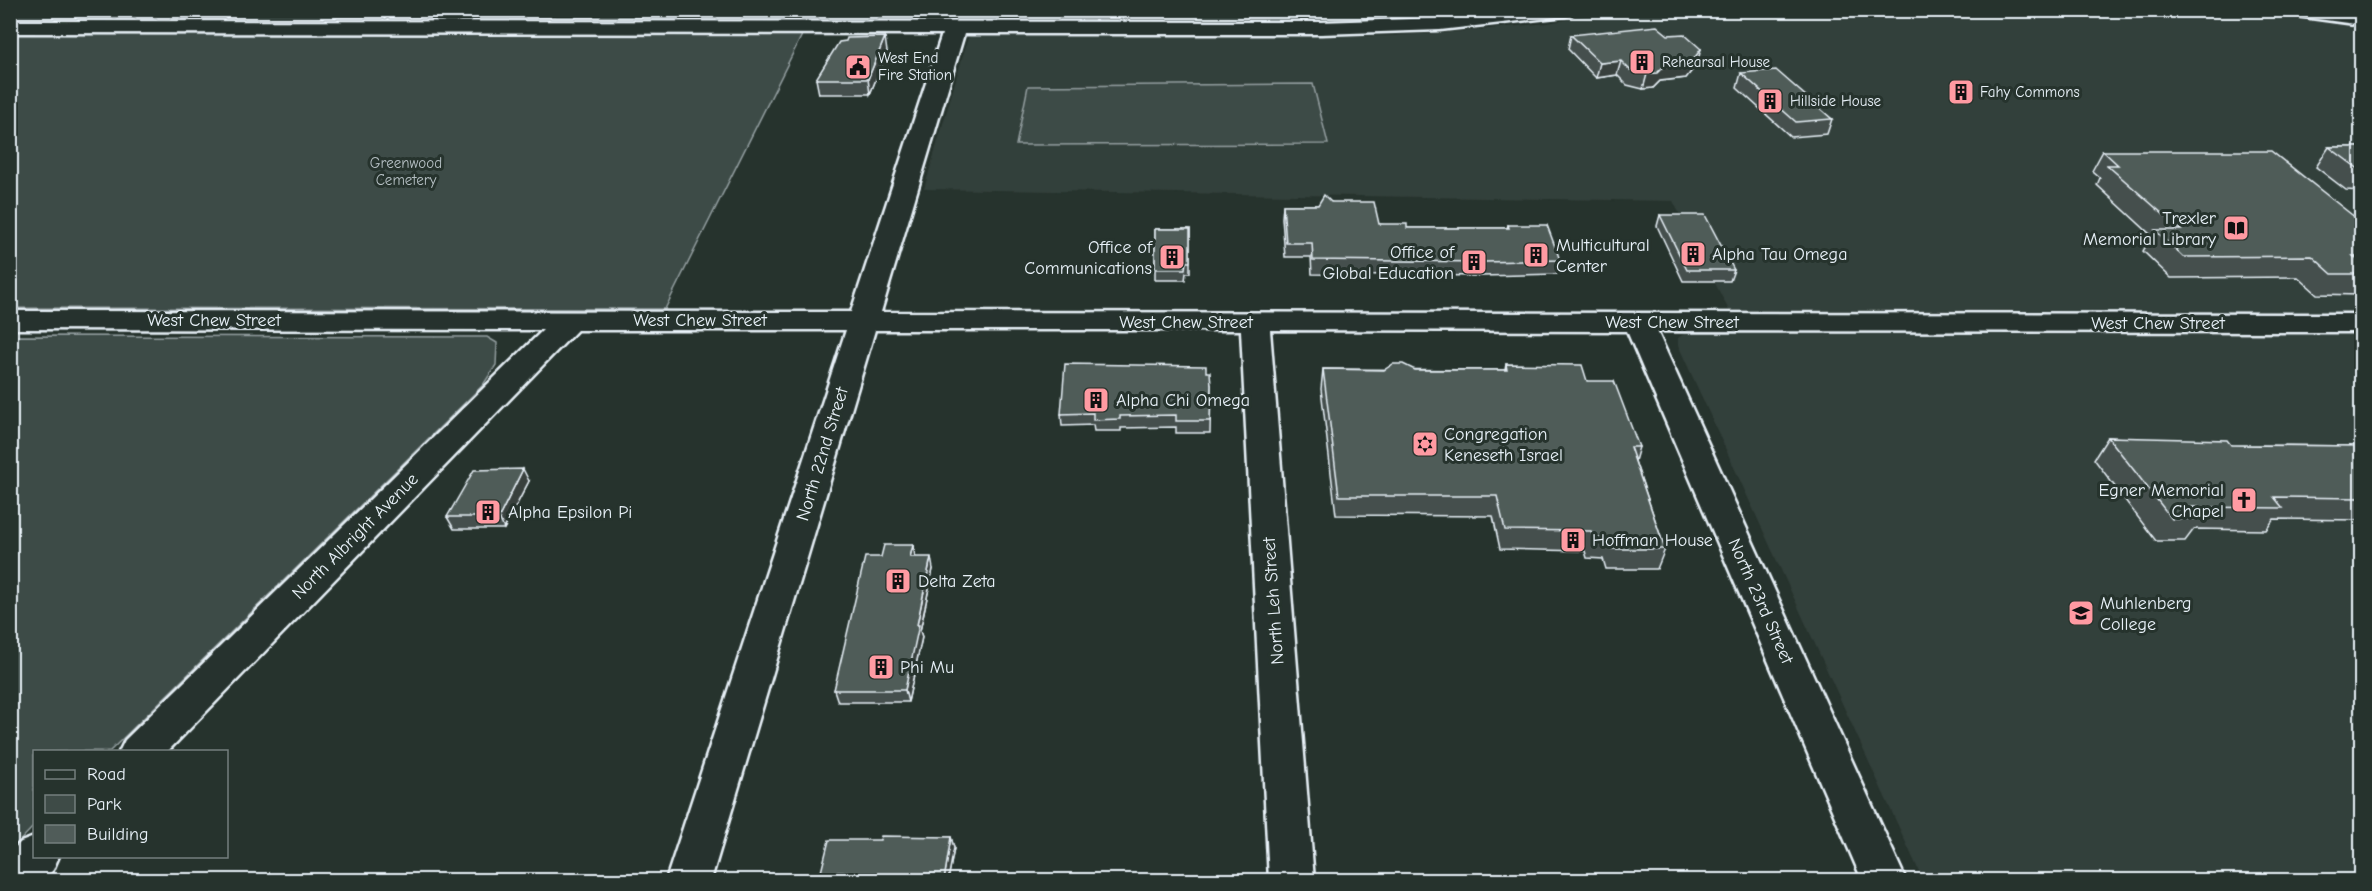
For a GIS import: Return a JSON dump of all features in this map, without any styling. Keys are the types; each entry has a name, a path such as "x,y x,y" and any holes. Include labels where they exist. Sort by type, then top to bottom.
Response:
{"street":[{"path":"10,27 1381,27 1497,19 1565,10"},
{"path":"2296,10 2361,19"},
{"name":"North 22nd Street","path":"689,880 955,27"},
{"name":"West Chew Street","path":"10,320 2361,323"},
{"name":"North Albright Avenue","path":"142,750 570,320"},
{"name":"North Leh Street","path":"1255,322 1292,880"},
{"name":"North 23rd Street","path":"1638,322 1884,880"},
{"path":"13,880 35,858"}],"shaded area":[{"path":"11,10 1494,11 1387,19 1316,21 895,22 11,20"},
{"name":"Muhlenberg College","path":"1615,10 2252,10 2361,25 2361,880 1923,880 1678,345 1678,338 1685,333 1740,332 1673,201 924,189 968,38 973,35 1385,36 1548,23"}],"green space":[{"path":"343,10 781,11 776,17 336,17"},
{"name":"Greenwood Cemetery","path":"11,34 802,35 665,309 11,308"},
{"path":"1313,84 1328,144 1016,145 1028,86"},
{"path":"11,336 487,337 497,343 496,365 483,385 111,750 33,750 33,827 11,850"}],"building":[{"path":"1657,26 1668,35 1684,34 1701,49 1690,64 1664,66 1657,73 1647,74 1630,70 1621,61 1600,63 1571,35"},
{"path":"885,37 868,79 816,79 839,42 846,41 847,38"},
{"path":"1776,70 1832,119 1796,122 1741,73"},
{"path":"2329,147 2361,147 2361,170 2360,170"},
{"name":"Trexler Memorial Library","path":"2103,151 2271,151 2361,222 2361,256 2353,256 2361,263 2361,274 2332,274 2312,256 2183,257 2155,230 2181,230 2107,165 2118,165"},
{"path":"1324,195 1331,202 1374,202 1379,224 1407,224 1407,228 1509,228 1508,225 1547,225 1560,260 1485,262 1313,260 1312,243 1286,243 1283,205 1318,205"},
{"name":"Alpha Tau Omega","path":"1660,215 1705,215 1734,270 1687,270"},
{"name":"Office of Communications","path":"1155,229 1190,229 1190,262 1186,262 1185,269 1155,269"},
{"path":"1065,364 1206,366 1206,372 1210,372 1211,385 1210,421 1176,421 1176,415 1120,416 1120,419 1093,420 1093,413 1061,414"},
{"path":"1393,364 1403,364 1415,370 1507,370 1506,364 1582,365 1587,381 1614,381 1639,447 1630,447 1665,549 1612,549 1609,539 1593,538 1591,531 1505,530 1497,496 1339,496 1323,369 1384,370"},
{"path":"2108,437 2227,440 2231,445 2361,446 2361,498 2274,497 2283,508 2192,507 2201,519 2172,519"},
{"path":"523,469 499,517 447,517 474,470"},
{"path":"884,545 913,545 910,557 931,557 905,690 834,690 865,557 881,557"},
{"path":"881,836 951,837 944,880 873,878 874,873 821,872 829,840 880,840"}],"place":[{"name":"Rehearsal House","path":"1642,62"},
{"name":"West End Fire Station","path":"858,67"},
{"name":"Fahy Commons","path":"1961,92"},
{"name":"Hillside House","path":"1770,101"},
{"name":"Trexler Memorial Library","path":"2236,228"},
{"name":"Alpha Tau Omega","path":"1693,254"},
{"name":"Multicultural Center","path":"1536,255"},
{"name":"Office of Communications","path":"1172,257"},
{"name":"Office of Global Education","path":"1474,262"},
{"name":"Alpha Chi Omega","path":"1096,400"},
{"name":"Congregation Keneseth Israel","path":"1425,444"},
{"name":"Egner Memorial Chapel","path":"2244,500"},
{"name":"Alpha Epsilon Pi","path":"488,512"},
{"name":"Hoffman House","path":"1573,540"},
{"name":"Delta Zeta","path":"898,581"},
{"name":"Muhlenberg College","path":"2081,613"},
{"name":"Phi Mu","path":"881,667"}]}
